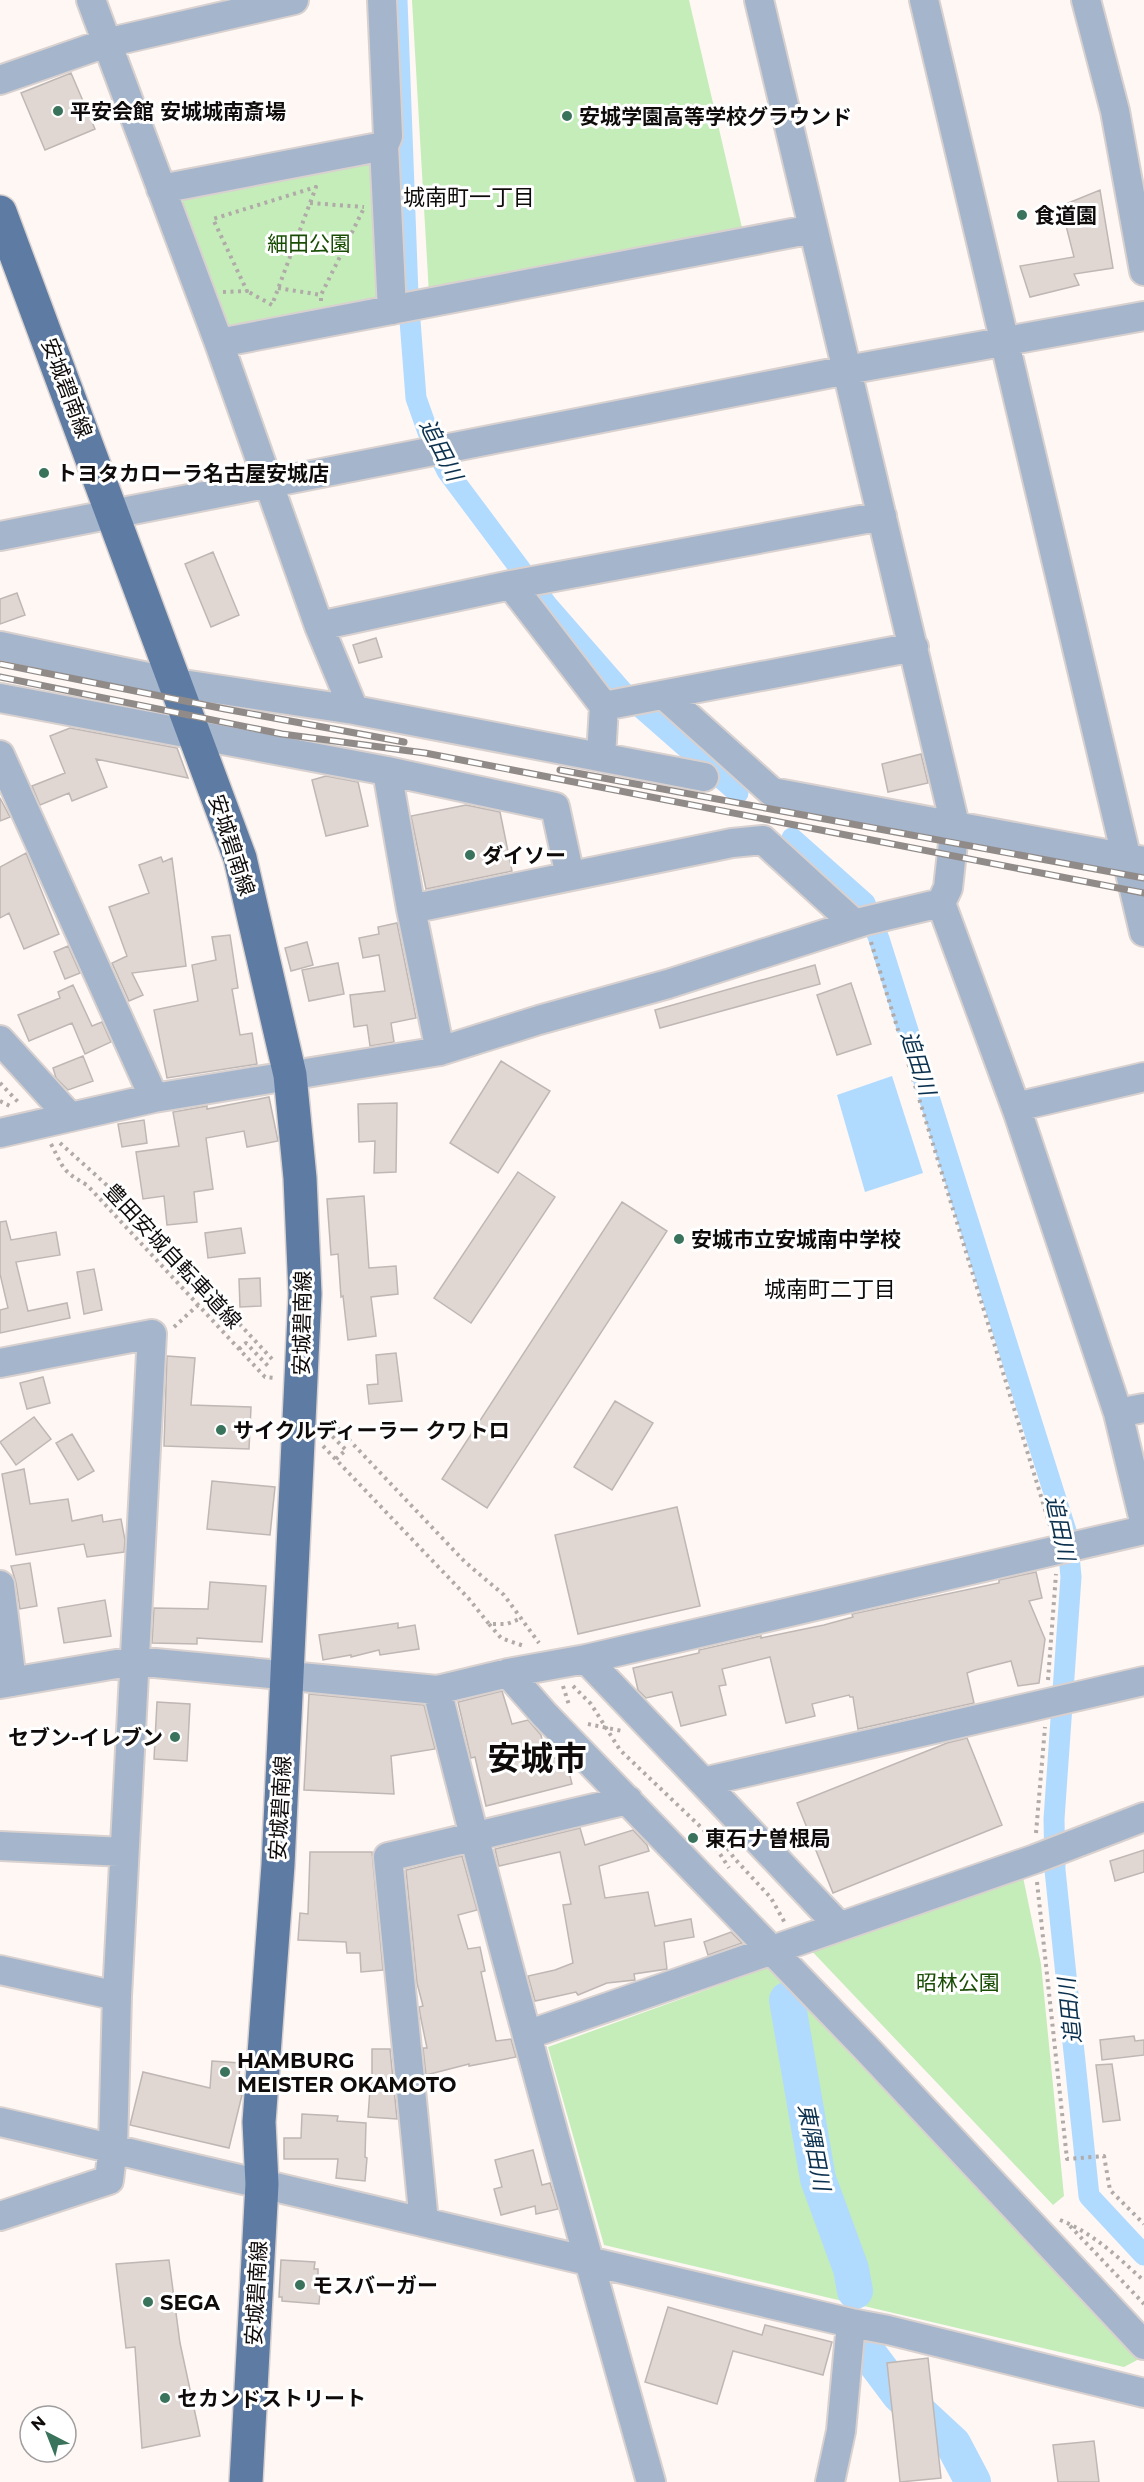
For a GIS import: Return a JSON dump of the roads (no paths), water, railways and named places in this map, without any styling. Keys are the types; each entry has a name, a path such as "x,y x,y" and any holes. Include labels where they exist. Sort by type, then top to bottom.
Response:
{"main road":[{"name":"安城碧南線","path":"0,212 240,858 290,1076 300,1178 305,1294 278,1864 259,2122 262,2184 246,2482"}],"street":[{"path":"91,0 219,343 319,626 354,710"},
{"path":"0,80 106,43 294,0"},
{"path":"382,0 388,136 384,146 403,308"},
{"path":"759,0 955,825 948,888 941,903 1131,1411 1144,1521"},
{"path":"924,0 1004,342 1136,859 1144,932"},
{"path":"1086,0 1115,111 1144,271"},
{"path":"161,189 384,146"},
{"path":"219,343 813,229"},
{"path":"0,536 270,485 847,370 1144,316"},
{"path":"319,626 523,582 882,516"},
{"path":"523,582 634,701 772,792 1136,859"},
{"path":"0,646 176,683 354,710 704,777"},
{"path":"601,757 634,701 914,647"},
{"path":"0,698 387,771 555,807 570,876"},
{"path":"0,755 5,782 74,916 154,1098"},
{"path":"387,771 411,909 440,1051"},
{"path":"411,909 732,843 763,840 866,921"},
{"path":"0,1133 154,1098 440,1051 539,1020 668,984 866,921 941,903"},
{"path":"0,1040 70,1117"},
{"path":"1016,1107 1144,1077"},
{"path":"0,1363 152,1334 117,1996 113,2148 109,2180 0,2216"},
{"path":"0,1585 6,1683 134,1661 438,1690 508,1673 586,1659 1144,1530"},
{"path":"586,1659 839,1926"},
{"path":"508,1673 628,1800 784,1946 1144,2345"},
{"path":"702,1782 1144,1681"},
{"path":"438,1690 474,1838 527,2036 651,2482"},
{"path":"424,2222 388,1857 628,1800"},
{"path":"527,2036 1048,1854 1144,1817"},
{"path":"0,1846 124,1851"},
{"path":"0,1970 117,1996"},
{"path":"0,2122 113,2148 169,2164 888,2330 1144,2393"},
{"path":"830,2482 841,2431 851,2323"}],"water":[{"path":"892,1076 923,1173 865,1192 837,1095"}],"waterway":[{"name":"追田川","path":"397,0 408,295 416,398 428,432 447,471 548,606 623,692 738,793"},
{"name":"追田川","path":"792,838 865,903 879,939 1067,1534 1071,1577 1054,1819 1055,1870 1089,2196 1144,2255"},
{"name":"東隅田川","path":"787,2000 818,2179 851,2269 855,2291"},
{"name":"東隅田川","path":"862,2328 866,2350 899,2394 953,2444 973,2482"}],"railway":[{"path":"0,664 404,742"},
{"path":"0,677 282,734 425,753 1144,893"},
{"path":"560,770 1144,878"}],"place":[{"name":"平安会館 安城城南斎場","path":"58,111"},
{"name":"安城学園高等学校グラウンド","path":"567,116"},
{"name":"食道園","path":"1022,215"},
{"name":"トヨタカローラ名古屋安城店","path":"44,473"},
{"name":"ダイソー","path":"470,855"},
{"name":"安城市立安城南中学校","path":"679,1239"},
{"name":"サイクルディーラー クワトロ","path":"221,1430"},
{"name":"セブン-イレブン","path":"175,1737"},
{"name":"東石ナ曽根局","path":"693,1838"},
{"name":"HAMBURG MEISTER OKAMOTO","path":"225,2072"},
{"name":"モスバーガー","path":"300,2285"},
{"name":"SEGA","path":"148,2302"},
{"name":"セカンドストリート","path":"165,2398"}],"district":[{"name":"城南町一丁目","path":"469,197"},
{"name":"城南町二丁目","path":"830,1289"},
{"name":"安城市","path":"537,1758"}],"park label":[{"name":"細田公園","path":"309,243"},
{"name":"昭林公園","path":"958,1982"}]}
